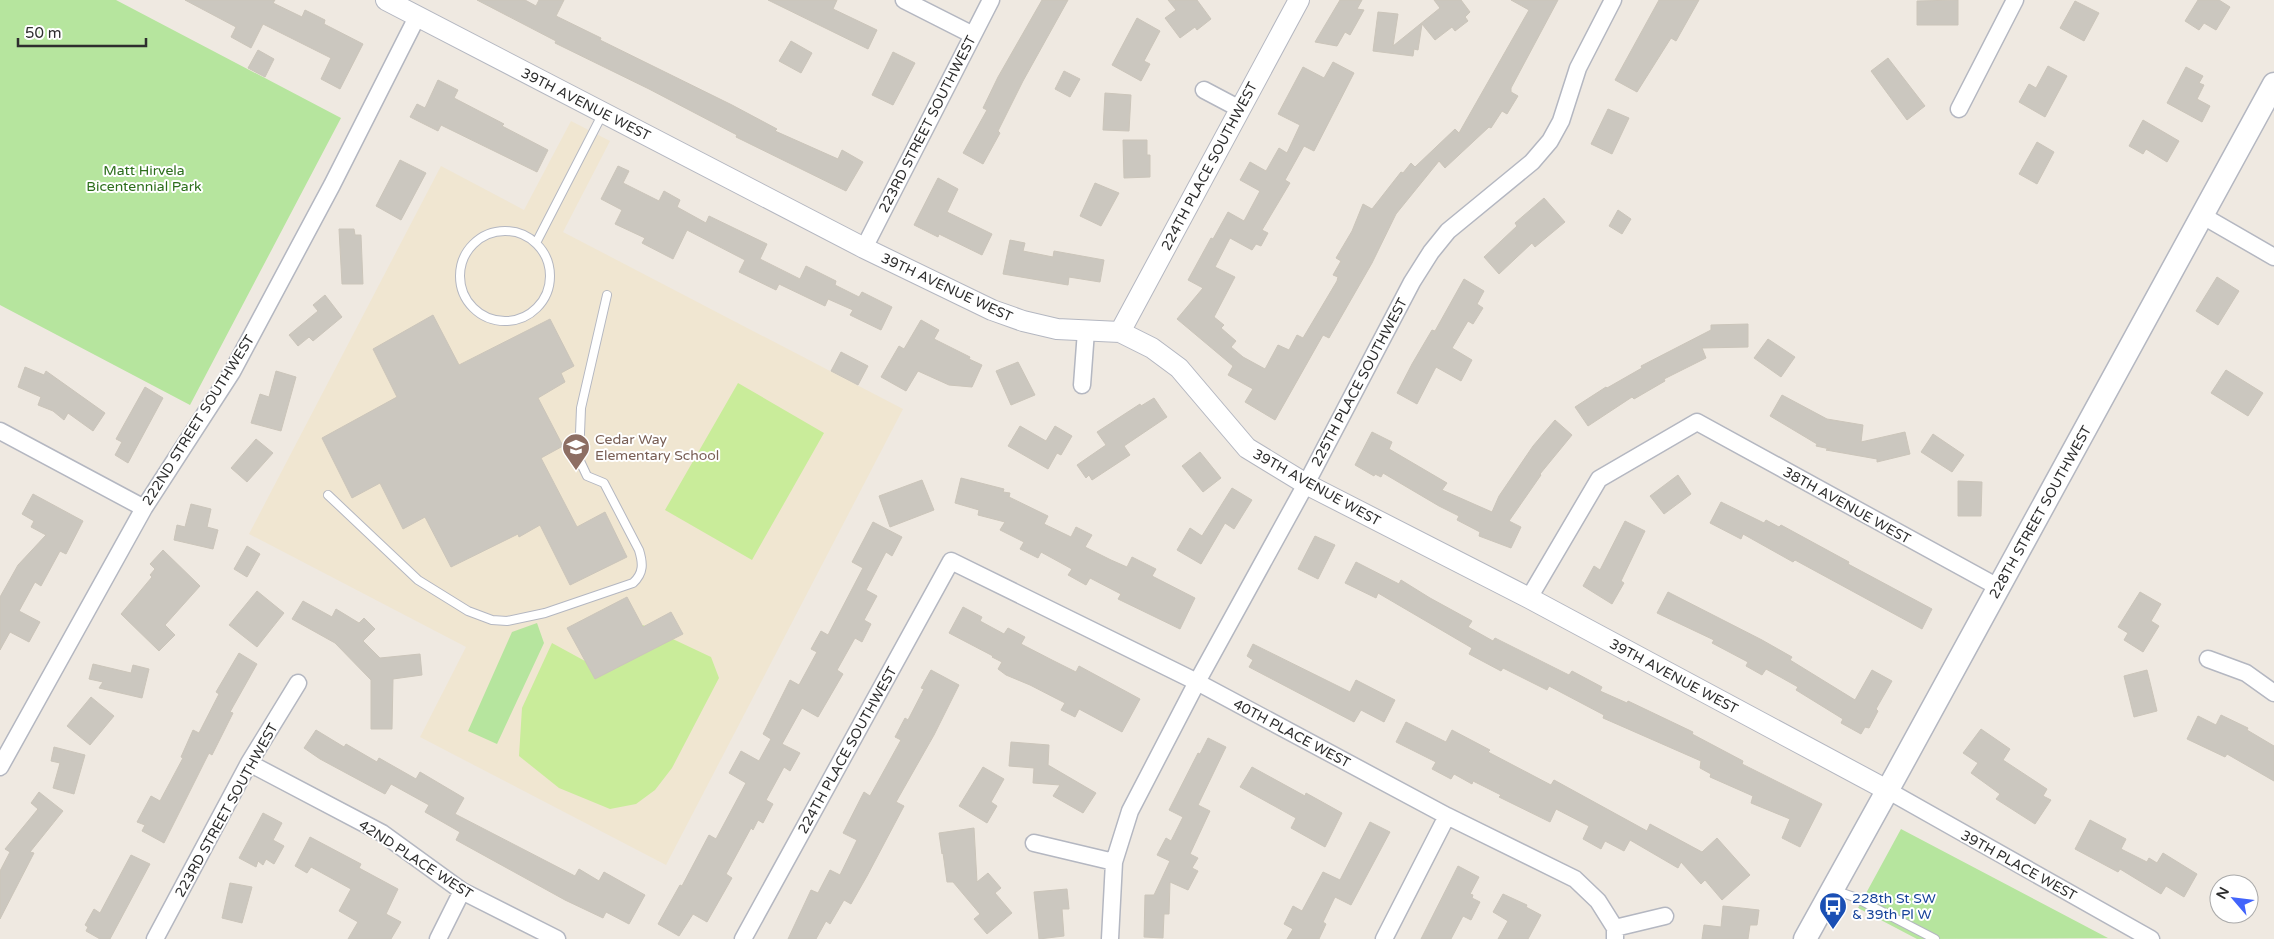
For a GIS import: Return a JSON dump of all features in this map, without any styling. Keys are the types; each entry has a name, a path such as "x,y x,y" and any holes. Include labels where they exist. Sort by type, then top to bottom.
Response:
{"main road":[{"name":"228TH STREET SOUTHWEST","path":"1805,939 2083,436 2274,84"}],"street":[{"name":"39TH AVENUE WEST","path":"386,0 864,248 992,310 1023,321 1058,329 1120,332 1152,348 1179,368 1247,448 1306,484 1529,598 1886,790"},
{"path":"904,0 973,35"},
{"name":"223RD STREET SOUTHWEST","path":"864,248 991,0"},
{"name":"224TH PLACE SOUTHWEST","path":"1120,332 1299,0"},
{"name":"225TH PLACE SOUTHWEST","path":"1110,939 1114,862 1130,811 1197,682 1306,484 1412,282 1430,252 1448,232 1532,162 1550,141 1561,121 1578,68 1613,0"},
{"path":"1959,109 2015,0"},
{"name":"222ND STREET SOUTHWEST","path":"0,767 144,508 232,372 332,185 417,17"},
{"path":"1204,90 1240,109"},
{"path":"2202,216 2274,257"},
{"path":"1082,385 1086,330"},
{"name":"38TH AVENUE WEST","path":"1529,598 1599,479 1697,422 1998,587"},
{"path":"0,431 144,508"},
{"name":"224TH PLACE SOUTHWEST","path":"744,939 951,561"},
{"name":"40TH PLACE WEST","path":"951,561 1197,682 1447,816 1575,879 1598,901 1615,933"},
{"path":"2208,659 2246,672 2274,693"},
{"name":"223RD STREET SOUTHWEST","path":"155,939 249,763 298,683"},
{"name":"42ND PLACE WEST","path":"249,763 382,833 462,891 556,939"},
{"name":"39TH PLACE WEST","path":"1886,790 2151,939"},
{"path":"1384,939 1447,816"},
{"path":"1034,843 1114,862"},
{"path":"438,939 462,891"},
{"path":"1615,933 1665,916"}],"lane":[{"path":"536,243 603,113"},
{"path":"505,231 522,234 536,243 548,262 550,284 544,300 532,313 516,320 499,322 483,317 470,306 462,291 459,274 463,257 474,243 488,234 505,231"},
{"path":"328,495 418,580 468,611 492,620 507,621 545,613 633,584 641,573 642,561 639,550 604,483 587,476 579,459 581,408 607,295"},
{"path":"1832,890 1854,897 1935,939"}],"shaded area":[{"name":"Cedar Way Elementary School","path":"571,121 610,141 563,232 903,409 666,865 420,737 466,647 249,534 441,166 524,210"}],"green space":[{"name":"Matt Hirvela Bicentennial Park","path":"0,0 116,0 341,118 190,405 0,305"},
{"path":"738,383 824,433 752,560 665,510"},
{"path":"537,623 544,643 497,744 468,731 512,632"},
{"path":"643,625 711,657 719,678 672,768 655,790 636,804 610,809 559,788 519,756 522,708 552,643 585,661"},
{"path":"1901,829 2108,938 1917,939 1858,908"}],"building":[{"path":"185,0 275,0 273,3 302,17 305,10 325,20 324,24 363,44 340,89 321,79 331,58 263,24 251,48 231,37 236,27"},
{"path":"477,0 525,0 536,6 539,0 564,0 556,16 601,38 600,40 732,105 777,129 775,131 838,159 842,150 863,162 846,191 736,137 737,135 555,43 556,41"},
{"path":"768,0 837,0 833,9 877,30 868,49"},
{"path":"1042,0 1068,0 1023,81 998,131 1000,133 983,164 963,153 987,110 983,108 998,77"},
{"path":"1168,0 1197,0 1211,19 1197,30 1195,27 1180,38 1165,18 1176,10"},
{"path":"1340,0 1362,0 1357,9 1364,10 1350,35 1345,32 1337,46 1315,42"},
{"path":"1434,0 1461,0 1470,12 1465,17 1468,21 1455,31 1452,27 1435,40 1422,24 1418,50 1414,49 1413,56 1373,51 1378,12 1398,14 1393,46 1440,8"},
{"path":"1511,0 1558,0 1511,88 1511,92 1518,96 1507,114 1502,111 1491,128 1489,127 1445,168 1439,161 1396,214 1372,263 1329,338 1323,335 1275,420 1245,402 1253,389 1228,375 1233,366 1177,319 1203,288 1188,280 1211,238 1213,239 1228,212 1244,221 1260,191 1240,180 1250,162 1266,171 1279,148 1287,153 1300,125 1278,114 1303,67 1324,78 1333,62 1354,73 1314,151 1304,146 1285,180 1290,183 1262,230 1268,233 1261,246 1256,244 1252,250 1230,238 1215,267 1235,277 1214,317 1224,325 1221,328 1236,341 1231,347 1243,357 1265,369 1278,345 1289,350 1297,335 1303,338 1337,281 1338,277 1333,275 1341,261 1336,258 1352,231 1363,204 1372,209 1401,172 1403,173 1411,163 1415,167 1455,129 1459,133 1529,10"},
{"path":"1659,0 1699,0 1676,41 1671,38 1637,92 1615,80"},
{"path":"1958,0 1958,25 1917,25 1917,1"},
{"path":"2198,0 2219,0 2230,7 2216,30 2204,23 2199,30 2185,21"},
{"path":"2075,1 2099,13 2084,41 2060,28"},
{"path":"1137,18 1160,31 1144,61 1150,64 1141,81 1112,65"},
{"path":"791,41 812,53 801,73 779,61"},
{"path":"258,50 274,59 265,77 248,68"},
{"path":"893,52 915,63 893,105 872,95"},
{"path":"1888,58 1925,106 1907,120 1871,71"},
{"path":"2048,66 2067,76 2045,117 2019,102 2029,84 2036,88"},
{"path":"2186,67 2203,76 2199,83 2204,85 2197,99 2210,106 2202,122 2167,103"},
{"path":"1064,71 1080,79 1070,97 1055,89"},
{"path":"438,80 458,90 454,98 548,150 537,172 441,125 438,131 410,117 417,104 425,108"},
{"path":"1105,93 1131,95 1129,131 1103,130"},
{"path":"1608,109 1629,118 1612,154 1591,144"},
{"path":"2143,120 2179,141 2167,162 2146,149 2143,154 2129,146"},
{"path":"1123,140 1147,140 1147,155 1150,155 1150,177 1124,178"},
{"path":"2037,142 2054,152 2037,184 2019,174"},
{"path":"400,160 426,173 401,220 376,206"},
{"path":"618,166 629,171 623,183 659,201 664,191 680,200 677,207 706,223 709,216 767,244 760,259 800,279 806,266 836,281 835,285 859,297 862,292 892,307 881,330 850,315 853,310 828,299 825,306 779,284 776,290 739,272 745,260 687,230 673,259 642,243 645,238 615,224 622,210 601,199"},
{"path":"938,178 958,189 947,212 992,234 982,255 939,234 938,237 914,225"},
{"path":"1095,183 1119,193 1101,226 1080,216"},
{"path":"1544,198 1565,222 1535,247 1532,243 1499,274 1484,257 1517,226 1515,223"},
{"path":"1618,210 1631,219 1622,234 1609,226"},
{"path":"339,229 354,229 355,235 361,235 363,284 342,284"},
{"path":"1010,240 1025,243 1023,251 1053,257 1054,251 1104,260 1100,282 1069,277 1068,285 1003,274"},
{"path":"2217,277 2239,291 2218,325 2196,311"},
{"path":"1464,279 1484,291 1477,304 1483,308 1473,324 1468,321 1452,348 1472,360 1461,381 1436,367 1417,404 1397,393 1412,364 1432,330 1435,331"},
{"path":"325,295 342,317 313,341 309,337 298,346 289,335 318,311 313,305"},
{"path":"433,315 459,365 550,319 574,366 561,373 565,382 538,398 563,446 541,458 577,527 605,512 627,557 570,585 540,525 519,537 518,534 451,567 425,517 403,529 380,483 352,498 322,438 397,397 373,349"},
{"path":"921,320 939,330 934,339 982,365 972,387 949,385 918,371 906,391 881,377 899,346 904,349"},
{"path":"1748,324 1748,347 1702,348 1706,358 1664,379 1665,381 1634,399 1632,397 1588,426 1575,407 1606,387 1642,368 1641,366 1711,330 1711,325"},
{"path":"1768,339 1795,357 1781,377 1754,358"},
{"path":"841,352 868,366 858,385 831,371"},
{"path":"1018,362 1035,395 1011,405 996,371"},
{"path":"25,367 44,375 46,371 105,413 93,431 68,413 64,420 53,411 38,405 41,397 18,387"},
{"path":"2226,370 2263,393 2248,416 2211,393"},
{"path":"276,371 296,377 281,431 251,423 260,394 269,397"},
{"path":"145,387 163,398 128,463 115,455 122,442 116,439"},
{"path":"1782,395 1827,419 1863,425 1861,442 1905,432 1910,454 1877,462 1877,459 1826,450 1830,449 1816,446 1817,444 1770,416"},
{"path":"1154,398 1167,417 1124,446 1130,455 1092,480 1089,475 1086,478 1077,465 1106,445 1097,432 1140,404 1141,406"},
{"path":"1555,420 1572,435 1540,474 1509,521 1521,527 1511,548 1479,536 1480,532 1457,520 1459,516 1383,473 1381,477 1375,474 1374,476 1355,465 1372,432 1392,442 1389,449 1447,483 1442,490 1492,512 1499,496 1533,446"},
{"path":"1020,426 1046,441 1055,426 1072,436 1061,455 1057,453 1048,469 1008,446"},
{"path":"1933,434 1964,455 1952,472 1921,452"},
{"path":"256,439 273,453 247,482 231,468"},
{"path":"1200,452 1221,478 1203,492 1182,466"},
{"path":"1678,475 1691,494 1664,514 1650,496"},
{"path":"961,478 1004,489 1003,492 1010,493 1009,497 1048,516 1044,524 1071,537 1076,527 1092,535 1085,547 1111,560 1127,567 1132,557 1156,569 1152,576 1195,598 1180,629 1118,599 1121,594 1090,578 1086,585 1068,575 1072,569 1041,552 1038,558 1020,549 1024,542 1000,530 1005,522 978,515 979,510 955,503"},
{"path":"922,480 934,510 890,527 879,496"},
{"path":"1958,481 1982,482 1981,516 1958,516"},
{"path":"1232,488 1252,500 1234,529 1225,523 1201,564 1177,550 1190,528 1202,536"},
{"path":"33,494 83,521 66,554 60,551 41,586 35,582 19,611 40,622 29,642 10,632 0,650 0,597 18,565 46,535 31,527 34,521 22,514"},
{"path":"1721,502 1764,523 1766,520 1779,527 1781,525 1849,562 1848,564 1932,609 1922,629 1743,534 1741,539 1710,523"},
{"path":"191,504 211,509 207,527 218,530 213,549 174,540 177,525 185,527"},
{"path":"1625,521 1645,531 1621,581 1624,583 1612,604 1583,586 1594,566 1600,570"},
{"path":"873,522 902,537 892,556 886,552 866,590 877,596 864,620 871,624 862,642 855,638 837,670 843,674 818,717 802,708 782,744 800,753 790,771 784,767 766,800 773,804 763,823 758,820 753,830 751,828 726,874 732,878 707,922 693,914 679,936 658,924 680,885 682,886 709,835 716,839 746,783 729,773 741,751 759,761 771,739 763,734 790,680 799,685 817,652 811,649 821,631 828,635 863,568 852,562"},
{"path":"1315,536 1335,545 1318,579 1298,569"},
{"path":"247,546 260,554 247,577 234,569"},
{"path":"163,550 200,586 165,625 175,635 159,651 121,614 152,577 150,575 155,569 150,564"},
{"path":"1356,562 1399,584 1401,580 1472,621 1468,627 1493,641 1495,638 1569,675 1572,671 1602,687 1600,691 1627,703 1628,701 1693,732 1692,734 1743,761 1742,764 1822,804 1800,847 1782,838 1790,819 1751,803 1753,796 1710,777 1711,774 1700,768 1701,761 1603,718 1604,715 1549,686 1547,690 1503,668 1501,671 1469,654 1472,648 1378,593 1376,598 1345,583"},
{"path":"257,591 284,613 257,647 229,625"},
{"path":"1668,592 1792,657 1790,660 1855,700 1872,670 1892,681 1876,709 1878,711 1869,728 1865,727 1861,734 1841,723 1843,719 1796,690 1798,687 1766,669 1762,675 1746,666 1748,662 1712,643 1714,640 1657,613"},
{"path":"2140,592 2161,604 2151,621 2159,626 2143,652 2124,640 2128,633 2118,627"},
{"path":"627,597 643,627 671,612 683,634 595,679 567,628"},
{"path":"303,601 332,617 336,609 359,623 364,618 375,629 363,641 380,658 420,654 422,675 393,679 392,729 371,729 371,680 335,643 292,619"},
{"path":"963,607 982,617 980,621 1004,634 1008,628 1025,637 1021,644 1076,672 1079,666 1140,699 1122,732 1079,709 1075,717 1061,710 1065,703 1006,675 998,669 1002,662 949,633"},
{"path":"1253,644 1350,692 1356,680 1395,700 1384,722 1361,710 1354,722 1249,667 1253,660 1247,656"},
{"path":"239,653 257,664 230,712 233,713 212,755 209,753 164,843 142,831 145,825 137,822 151,796 160,801 183,758 181,757 193,730 199,733 219,694 216,692"},
{"path":"93,664 131,673 133,665 149,669 142,698 99,688 103,682 89,679"},
{"path":"931,670 959,685 934,735 896,802 904,806 867,876 851,904 844,900 830,924 826,921 816,939 788,939 811,890 818,893 830,870 840,875 857,840 843,833 864,792 870,796 901,740 895,737 905,718 908,720 924,689 921,688"},
{"path":"2147,670 2157,711 2134,717 2124,676"},
{"path":"91,697 114,716 90,745 67,726"},
{"path":"2221,715 2248,728 2247,730 2274,746 2274,781 2227,754 2225,757 2187,739 2198,716 2216,725"},
{"path":"1406,722 1446,742 1452,730 1490,750 1488,752 1551,785 1554,780 1647,831 1650,824 1702,852 1717,838 1750,875 1722,900 1705,880 1701,884 1681,862 1678,868 1630,840 1624,851 1605,841 1601,849 1583,839 1589,826 1556,809 1550,822 1499,797 1501,795 1473,781 1472,784 1454,774 1451,779 1432,769 1436,762 1396,742"},
{"path":"1981,729 2010,749 2003,760 2047,789 2043,796 2051,800 2035,824 1996,799 2000,794 1971,773 1978,763 1963,753"},
{"path":"316,730 344,747 346,744 377,762 379,758 416,779 420,772 464,798 455,814 575,876 579,869 599,881 604,872 645,895 629,924 606,912 603,918 565,900 456,840 460,832 425,812 429,805 391,784 385,794 320,759 304,748"},
{"path":"1208,738 1226,747 1198,805 1210,811 1190,854 1198,858 1192,868 1198,871 1188,890 1170,882 1169,914 1164,914 1163,938 1144,937 1145,895 1154,895 1170,861 1157,855 1166,838 1171,841 1183,817 1169,810 1198,753 1200,754"},
{"path":"1011,742 1049,745 1048,765 1096,793 1083,813 1053,796 1060,785 1033,783 1034,768 1009,766"},
{"path":"54,747 85,755 74,794 53,788 60,763 51,761"},
{"path":"983,767 1004,779 991,802 997,806 987,823 959,806"},
{"path":"1252,767 1305,796 1306,793 1342,813 1325,847 1291,828 1296,818 1240,787"},
{"path":"39,792 63,811 30,852 34,853 0,919 0,871 10,852 5,849 38,809 31,803"},
{"path":"263,813 282,823 273,840 284,846 274,864 266,859 263,865 258,861 256,867 239,858"},
{"path":"2090,820 2126,839 2121,849 2147,862 2149,858 2157,863 2163,853 2197,874 2184,897 2166,886 2161,894 2120,869 2118,872 2075,849"},
{"path":"1370,822 1390,832 1351,905 1335,897 1323,922 1326,924 1319,939 1287,939 1293,929 1284,924 1293,906 1302,911 1323,872 1340,880"},
{"path":"974,828 977,882 988,873 1001,888 995,893 1012,913 987,934 974,919 980,914 953,882 947,882 939,833"},
{"path":"310,837 361,864 359,868 398,889 386,914 401,922 391,939 348,939 358,922 339,911 351,889 311,867 307,873 295,866"},
{"path":"131,855 150,864 110,939 100,939 86,931 88,927 85,925 94,909 100,913"},
{"path":"1458,866 1479,877 1470,894 1473,895 1472,898 1480,902 1471,920 1463,916 1451,939 1421,939"},
{"path":"230,883 252,887 242,923 222,918"},
{"path":"1067,889 1069,909 1062,909 1064,936 1039,939 1034,892"},
{"path":"1503,894 1527,905 1526,907 1541,915 1528,939 1498,939 1508,921 1493,912"},
{"path":"1723,906 1759,910 1757,925 1750,925 1748,939 1702,939 1704,925 1721,927"}],"place":[{"name":"Cedar Way Elementary School","path":"576,471"},
{"name":"228th St SW & 39th Pl W","path":"1833,930"}]}
